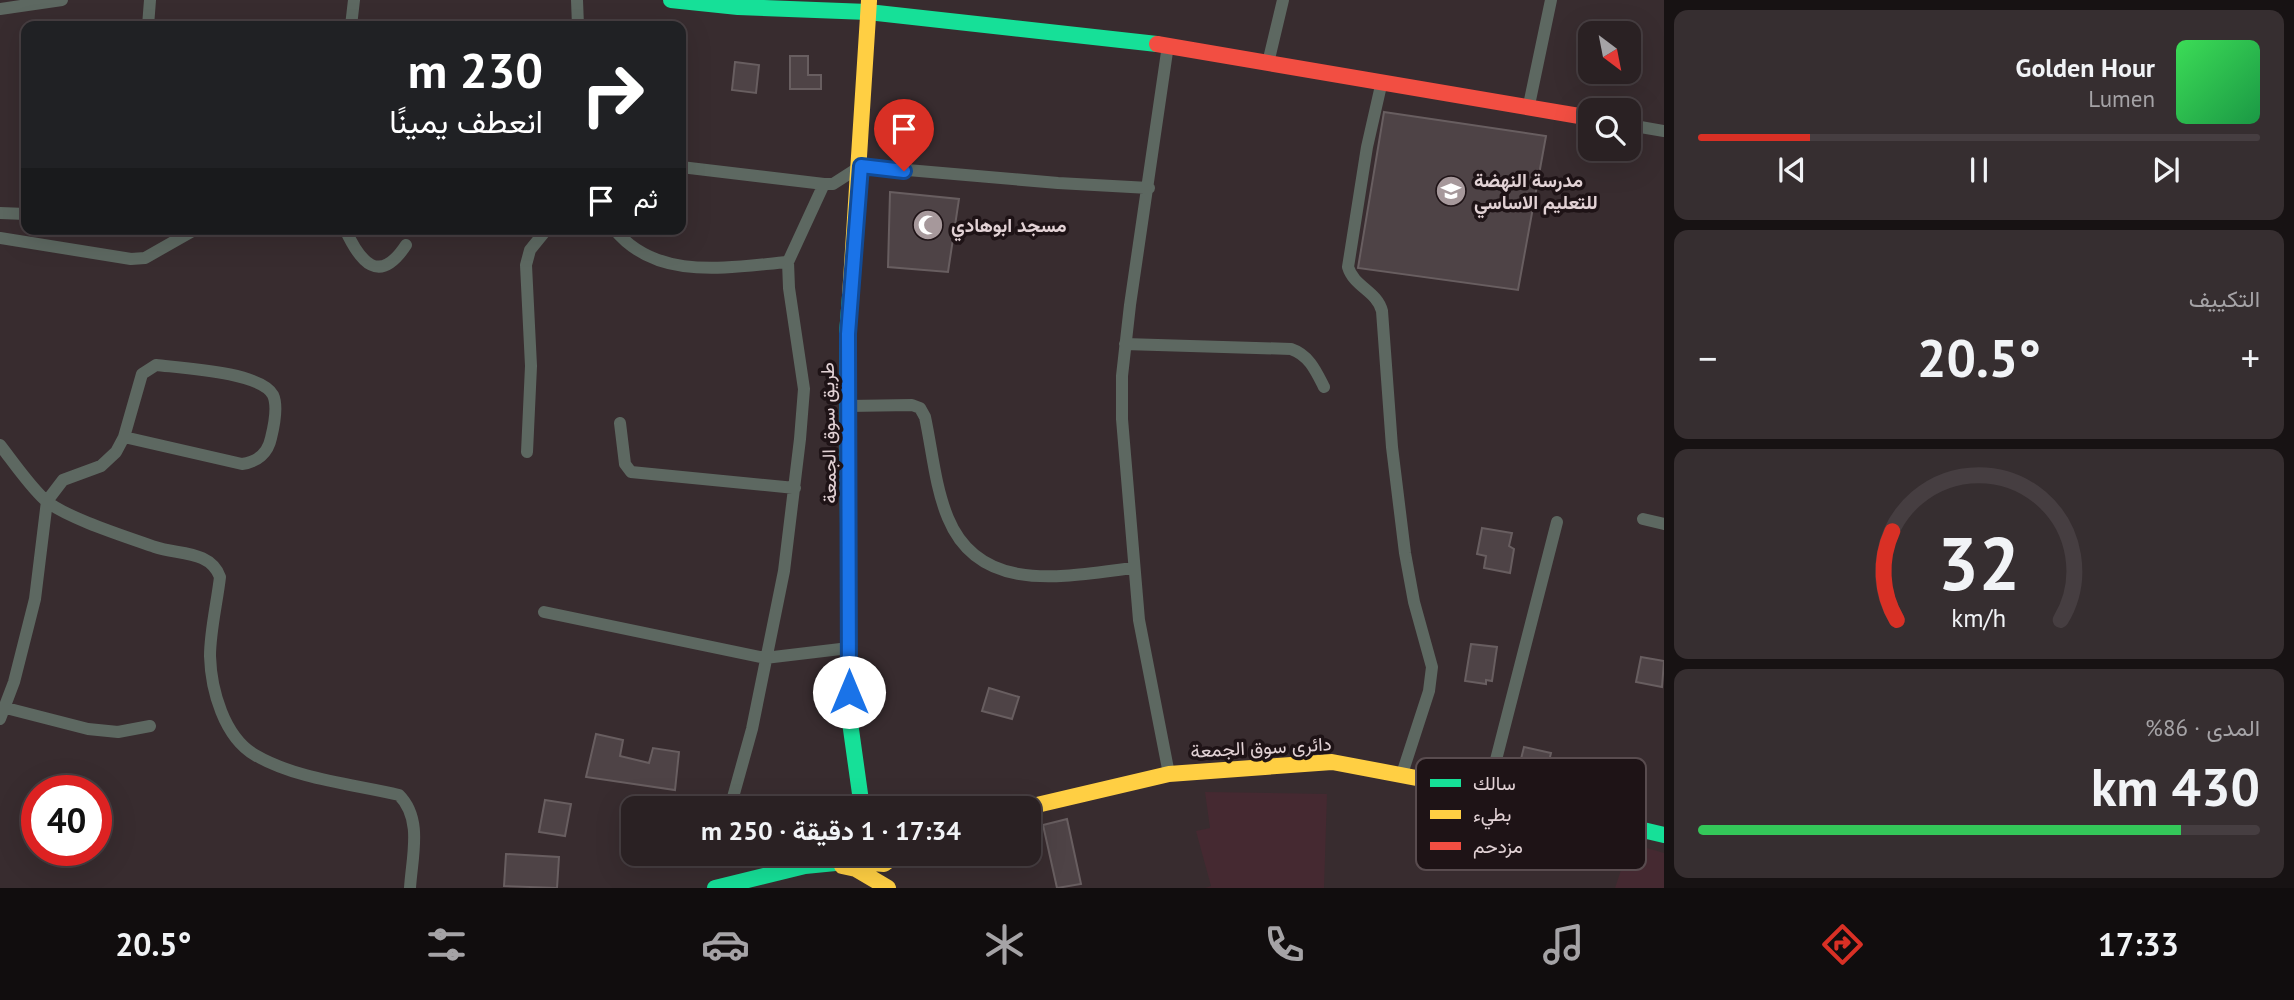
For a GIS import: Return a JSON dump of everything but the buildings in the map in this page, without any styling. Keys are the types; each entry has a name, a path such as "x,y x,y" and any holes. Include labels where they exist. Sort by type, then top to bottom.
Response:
{"street":[{"path":"0,9 62,0"},
{"path":"148,21 150,0"},
{"path":"352,21 354,0"},
{"path":"577,0 578,21"},
{"path":"671,0 738,7 869,6 1168,45 1578,115"},
{"path":"1268,63 1283,0"},
{"path":"1529,105 1551,0"},
{"name":"طريق سوق الجمعة","path":"860,796 849,715 849,290 861,166 869,6"},
{"path":"1168,45 1125,344 1122,419 1139,621 1169,774"},
{"path":"1382,81 1367,146 1348,267 1356,281 1377,298 1382,311 1392,447 1405,553 1414,603 1432,667 1429,691 1402,774"},
{"path":"1641,127 1664,131"},
{"path":"686,168 824,184 834,184 861,166 1149,188"},
{"path":"733,796 752,729 784,571 795,488 804,389 789,288 788,262 824,184"},
{"path":"0,213 21,214"},
{"path":"0,238 131,259 145,257 185,235"},
{"path":"348,235 360,259 373,267 385,267 398,257 406,245"},
{"path":"527,452 531,366 526,265 530,250 542,235"},
{"path":"621,235 647,257 686,269 788,262"},
{"path":"1125,344 1291,349 1299,352 1312,365 1324,387"},
{"path":"124,437 242,464 255,463 271,440 275,404 272,394 264,384 205,371 156,365 142,374 124,437 116,452 101,466 63,480 47,501 35,599 3,713 118,732 150,726"},
{"path":"848,406 912,405 920,408 925,418 947,516 967,552 992,567 1024,576 1065,576 1133,568"},
{"path":"620,423 625,464 631,472 795,488"},
{"path":"0,445 47,501 77,517 157,548 209,560 216,567 220,577 210,657 216,699 235,736 254,755 292,770 398,795 410,806 414,827 410,888"},
{"path":"1643,519 1664,524"},
{"path":"1496,758 1557,522"},
{"path":"544,612 765,658 849,648"},
{"name":"دائرى سوق الجمعة","path":"1041,804 1169,774 1332,762 1416,777"},
{"path":"860,786 866,796"},
{"name":"دائرى سوق الجمعة","path":"1646,830 1664,835"},
{"path":"715,888 803,866"},
{"path":"849,866 890,888"},
{"path":"873,866 890,888"},
{"path":"890,888 894,866"}],"shaded area":[{"path":"1205,792 1327,794 1324,888 1205,888 1211,886 1196,831 1210,828"},
{"path":"1646,848 1664,853 1664,888 1615,888 1621,870 1646,870"}],"traffic: fast":[{"path":"671,0 738,7 868,12 1157,44"},
{"path":"850,296 847,334 849,715 860,796"},
{"path":"1646,831 1664,835"},
{"path":"715,888 805,866"}],"traffic: slow":[{"path":"850,296 869,1"},
{"path":"1041,804 1169,774 1332,762 1416,778"},
{"path":"842,866 856,869 888,888"}],"traffic: jam":[{"path":"1157,44 1578,116"}],"place":[{"name":"مدرسة النهضة للتعليم الاساسي","path":"1451,191"},
{"name":"مسجد ابوهادي","path":"928,225"}],"route":[{"path":"849,692 849,290 861,166 904,171"}]}
